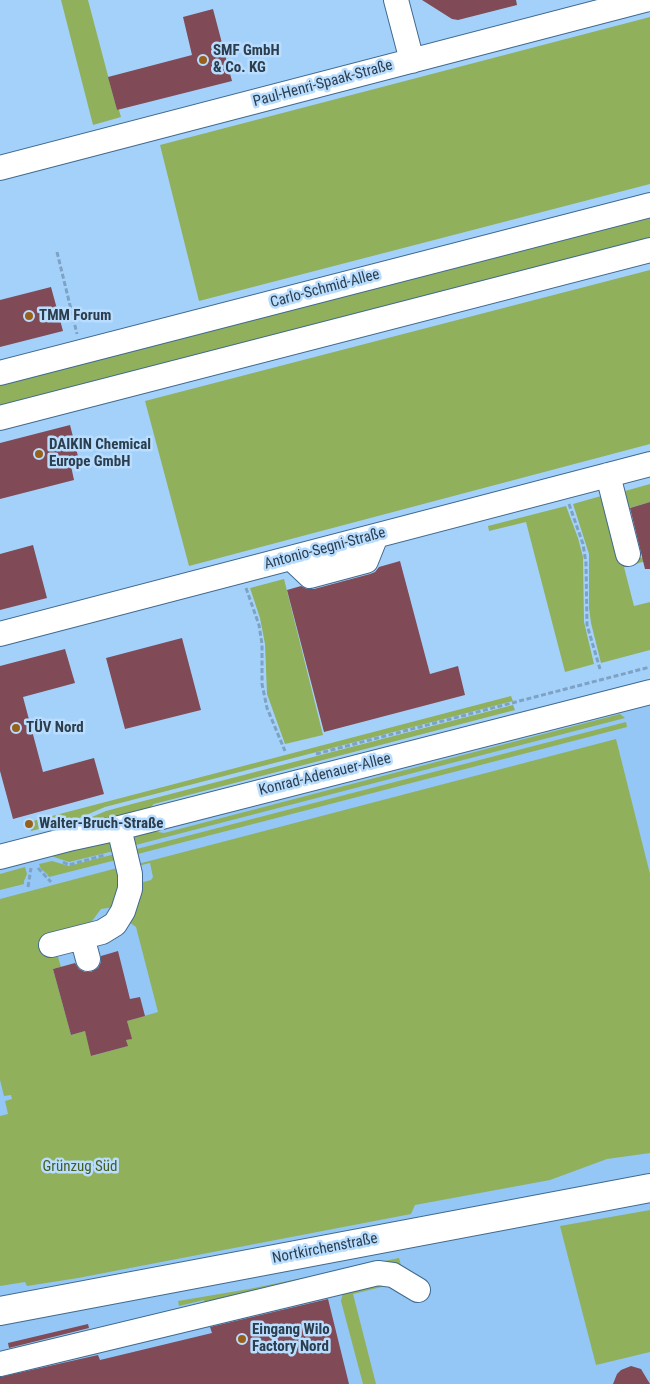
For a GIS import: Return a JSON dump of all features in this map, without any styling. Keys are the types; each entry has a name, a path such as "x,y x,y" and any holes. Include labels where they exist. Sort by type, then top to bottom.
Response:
{"main road":[{"name":"Nortkirchenstraße","path":"0,1311 650,1188"}],"street":[{"path":"396,0 412,61"},
{"name":"Paul-Henri-Spaak-Straße","path":"0,168 645,0"},
{"name":"Carlo-Schmid-Allee","path":"0,373 650,205"},
{"path":"0,418 650,250"},
{"name":"Antonio-Segni-Straße","path":"0,634 650,464"},
{"path":"608,475 628,554"},
{"name":"Konrad-Adenauer-Allee","path":"0,856 120,828 650,692"},
{"path":"51,945 85,948 114,924 126,907 130,889 130,874 120,828"},
{"path":"0,1364 378,1273 393,1274 418,1290"}],"path":[{"path":"56,252 82,352"},
{"path":"568,501 583,544 586,563 587,624 600,669"},
{"path":"245,586 259,625 262,644 262,684 268,708 284,751"},
{"path":"28,887 32,863 51,882"}],"shaded area":[{"path":"650,700 650,1384 0,1384 0,869"}],"green space":[{"path":"61,0 88,0 117,110 119,110 121,117 93,125"},
{"path":"650,17 650,184 199,301 160,145"},
{"path":"650,212 650,241 0,410 0,380"},
{"path":"650,270 650,444 189,566 145,401"},
{"path":"650,484 650,502 629,508 625,491"},
{"path":"601,496 622,562 650,556 650,560 624,567 634,606 650,602 650,650 601,663 589,608 589,554 573,504"},
{"path":"566,506 583,557 584,622 594,664 565,672 526,522 489,531 488,526"},
{"path":"284,579 323,735 285,744 267,694 265,644 260,618 250,588"},
{"path":"511,696 513,701 105,807 72,821 31,831 29,822"},
{"path":"513,705 515,710 154,804 144,813 127,817 80,822 106,811"},
{"path":"620,714 625,718 128,847 128,836 152,831 164,833"},
{"path":"626,722 627,727 130,856 129,851"},
{"name":"Grünzug Süd","path":"616,739 650,874 650,1153 607,1159 550,1180 415,1205 411,1214 78,1278 27,1286 25,1282 0,1286 0,1116 8,1114 5,1101 12,1099 11,1095 4,1096 0,1080 0,899 121,867 123,883 114,907 101,909 92,921 56,950 61,967 53,969 71,1035 85,1031 92,1056 127,1046 126,1040 131,1039 127,1021 158,1012 136,927 126,920 136,884 151,880 153,877 150,863 134,867 134,865"},
{"path":"112,840 118,850 69,862 51,856"},
{"path":"119,853 120,859 49,877 39,864 52,861 69,866"},
{"path":"25,867 27,874 24,884 0,890 0,874"},
{"path":"650,1210 650,1352 596,1365 560,1226"},
{"path":"399,1258 403,1273 206,1308 204,1300 179,1306 178,1301 249,1289"},
{"path":"394,1284 353,1294 376,1384 363,1384 341,1301 343,1292 349,1287"}],"building":[{"path":"422,0 516,0 517,5 458,20 452,19"},
{"name":"SMF GmbH & Co. KG","path":"213,9 232,81 117,110 108,77 192,55 183,17"},
{"name":"TMM Forum","path":"51,287 63,331 0,347 0,300"},
{"name":"DAIKIN Chemical Europe GmbH","path":"70,425 80,464 71,466 74,480 0,499 0,443"},
{"path":"650,502 650,569 645,569 630,508"},
{"path":"33,545 47,598 0,610 0,554"},
{"path":"400,561 430,674 458,666 465,695 324,732 287,590 301,586 307,589 314,589 370,574 379,567"},
{"path":"182,638 201,710 125,729 106,658"},
{"name":"TÜV Nord","path":"65,649 75,683 23,697 43,772 94,758 104,794 13,819 0,771 0,666"},
{"path":"118,951 130,999 140,997 145,1016 127,1021 132,1039 126,1040 128,1046 91,1056 85,1031 71,1035 53,969 75,963 79,969 91,972 98,968 101,956"},
{"path":"328,1299 349,1384 0,1384 0,1377 98,1355 100,1360 212,1333 210,1327"},
{"path":"88,1324 89,1328 9,1348 8,1343"},
{"path":"631,1366 641,1369 650,1384 613,1384 621,1370"}],"place":[{"name":"SMF GmbH & Co. KG","path":"203,60"},
{"name":"TMM Forum","path":"29,316"},
{"name":"DAIKIN Chemical Europe GmbH","path":"39,454"},
{"name":"TÜV Nord","path":"16,728"},
{"name":"Walter-Bruch-Straße","path":"29,824"},
{"name":"Eingang Wilo Factory Nord","path":"242,1339"}]}
